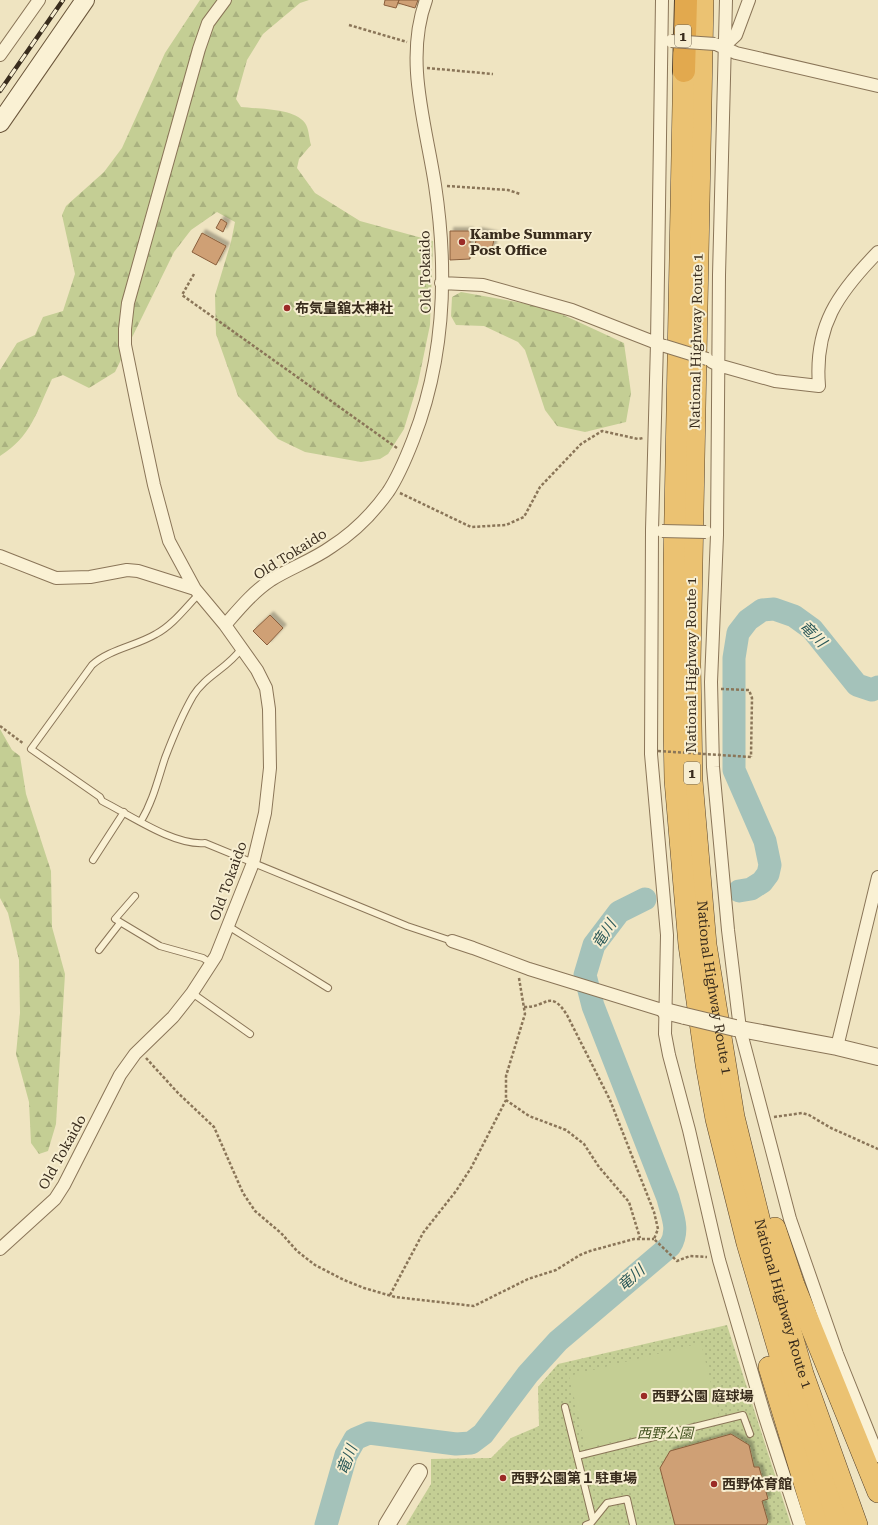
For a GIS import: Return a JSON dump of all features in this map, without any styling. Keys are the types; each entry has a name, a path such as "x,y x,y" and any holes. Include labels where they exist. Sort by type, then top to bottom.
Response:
{"highway":[{"name":"National Highway Route 1","path":"682,0 684,71 675,558 674,758 686,922 715,1064 782,1303 803,1374 857,1525"},
{"name":"1","path":"684,71 686,0"},
{"name":"National Highway Route 1","path":"703,0 691,566 690,722 695,836 715,1064 730,1178 763,1301 787,1379 838,1525"},
{"path":"817,1525 765,1353 740,1261 702,1092 715,1064 734,1075 758,1175 794,1286 878,1492"}],"main road":[{"path":"0,123 85,0"}],"street":[{"path":"0,55 39,0"},
{"path":"224,625 197,591 180,562 167,534 154,486 139,414 125,345 125,329 128,303 197,55 208,23 225,0"},
{"name":"Old Tokaido","path":"0,1249 55,1199 64,1185 120,1075 139,1050 173,1017 212,964 253,863 265,813 269,776 269,709 264,682 224,625 242,605 271,580 331,548 356,528 388,491 407,456 423,412 435,370 440,335 441,283 441,247 435,185 424,127 417,67 417,45 426,0"},
{"path":"662,0 667,42 661,345 655,436 657,531 651,754 666,935 665,1011 668,1055 689,1130 719,1260 765,1417 800,1525"},
{"path":"726,0 720,45 718,365 712,534 711,674 713,767 737,1028 764,1119 790,1219 808,1275 878,1456"},
{"path":"720,45 736,35 749,0"},
{"path":"667,42 720,45 736,54 878,86"},
{"path":"441,283 483,285 572,310 661,345 707,359 718,365 775,381 819,386 818,371 820,355 830,312 847,286 878,252"},
{"path":"657,531 712,534"},
{"path":"0,556 56,578 90,577 132,571 197,591"},
{"path":"837,1047 878,877"},
{"path":"452,941 518,966 665,1011 737,1028 837,1047 878,1057"},
{"path":"387,1525 419,1472"}],"lane":[{"path":"197,591 157,634 114,652 92,665 31,749 100,797 102,801 164,834 193,844 205,843 407,926 452,941"},
{"path":"141,821 156,790 175,732 192,697 201,685 234,659 241,649"},
{"path":"93,860 124,812"},
{"path":"134,896 115,919 160,946 203,958 212,964"},
{"path":"99,950 120,923"},
{"path":"228,926 328,988"},
{"path":"192,993 250,1034"},
{"path":"565,1406 593,1520"},
{"path":"578,1456 743,1415 750,1434"},
{"path":"586,1525 593,1520 607,1503 627,1499 633,1525"}],"path":[{"path":"349,25 417,45"},
{"path":"417,67 493,74"},
{"path":"435,185 508,190 520,194"},
{"path":"194,274 182,295 407,456"},
{"path":"388,491 396,491 471,527 506,525 524,517 540,487 581,444 602,431 638,439 655,436"},
{"path":"658,751 751,757 752,698 749,690 720,689"},
{"path":"0,726 31,749"},
{"path":"390,1295 423,1233 456,1191 471,1168 506,1100 506,1076 524,1014 518,966"},
{"path":"524,1007 549,1000 561,1004 610,1100 654,1212 658,1229 655,1239"},
{"path":"139,1050 178,1093 214,1127 243,1193 255,1211 280,1233 297,1251 315,1265 344,1280 390,1295 474,1306 528,1279 556,1270 580,1255 640,1238 655,1239 676,1261 690,1256 702,1256 719,1260"},
{"path":"506,1100 529,1116 566,1130 584,1144 599,1167 629,1202 640,1238"},
{"path":"764,1119 802,1112 862,1143 878,1149"},
{"path":"660,1244 674,1258"}],"green space":[{"path":"200,0 309,0 300,3 263,34 247,60 236,99 241,107 275,110 293,114 305,123 311,145 299,159 297,168 315,193 360,221 433,241 430,325 418,383 404,429 388,454 380,459 361,462 305,452 278,439 238,396 216,334 215,295 231,242 235,222 217,212 191,230 174,252 115,372 89,388 63,375 52,379 26,432 11,449 0,456 0,370 17,343 35,335 43,317 63,311 75,274 62,215 66,206 104,172 122,148 165,53"},
{"path":"461,292 528,304 559,313 624,343 631,393 626,422 585,432 557,426 545,410 525,350 518,342 484,326 456,325 451,316 452,297"},
{"path":"0,729 12,750 20,756 26,794 51,871 52,927 65,974 56,1124 48,1151 39,1154 31,1143 29,1102 16,1054 20,1013 19,960 8,913 0,898"},
{"name":"西野公園","path":"727,1325 791,1525 406,1525 431,1484 431,1459 491,1458 511,1438 539,1426 538,1387 558,1364"},
{"name":"西野公園 庭球場","path":"701,1343 719,1416 586,1448 569,1376"}],"building":[{"path":"385,0 399,0 396,8 384,5"},
{"path":"399,0 418,0 415,8 398,3"},
{"path":"221,219 227,223 223,232 216,228"},
{"path":"450,231 470,231 470,259 450,260"},
{"path":"478,231 495,235 492,249 475,245"},
{"path":"202,233 226,246 216,265 192,252"},
{"path":"270,615 283,628 267,645 253,631"},
{"name":"西野体育館","path":"731,1434 749,1445 754,1467 759,1467 768,1499 762,1501 768,1522 766,1525 675,1525 660,1468 670,1451"}],"waterway":[{"name":"竜川","path":"739,891 751,889 762,882 768,874 770,865 765,841 734,770 734,658 738,633 748,620 762,610 774,609 794,616 812,629 857,685 872,690 878,687"},
{"name":"竜川","path":"326,1525 346,1455 355,1439 369,1433 456,1444 471,1443 483,1434 528,1374 558,1341 670,1246 673,1240 675,1228 668,1198 593,1006 585,975 594,945 619,912 645,899"}],"railway":[{"path":"0,91 63,0"}],"place":[{"name":"Kambe Summary Post Office","path":"462,242"},
{"name":"布気皇舘太神社","path":"287,308"},
{"name":"西野公園 庭球場","path":"644,1396"},
{"name":"西野公園第１駐車場","path":"503,1478"},
{"name":"西野体育館","path":"714,1484"}]}
